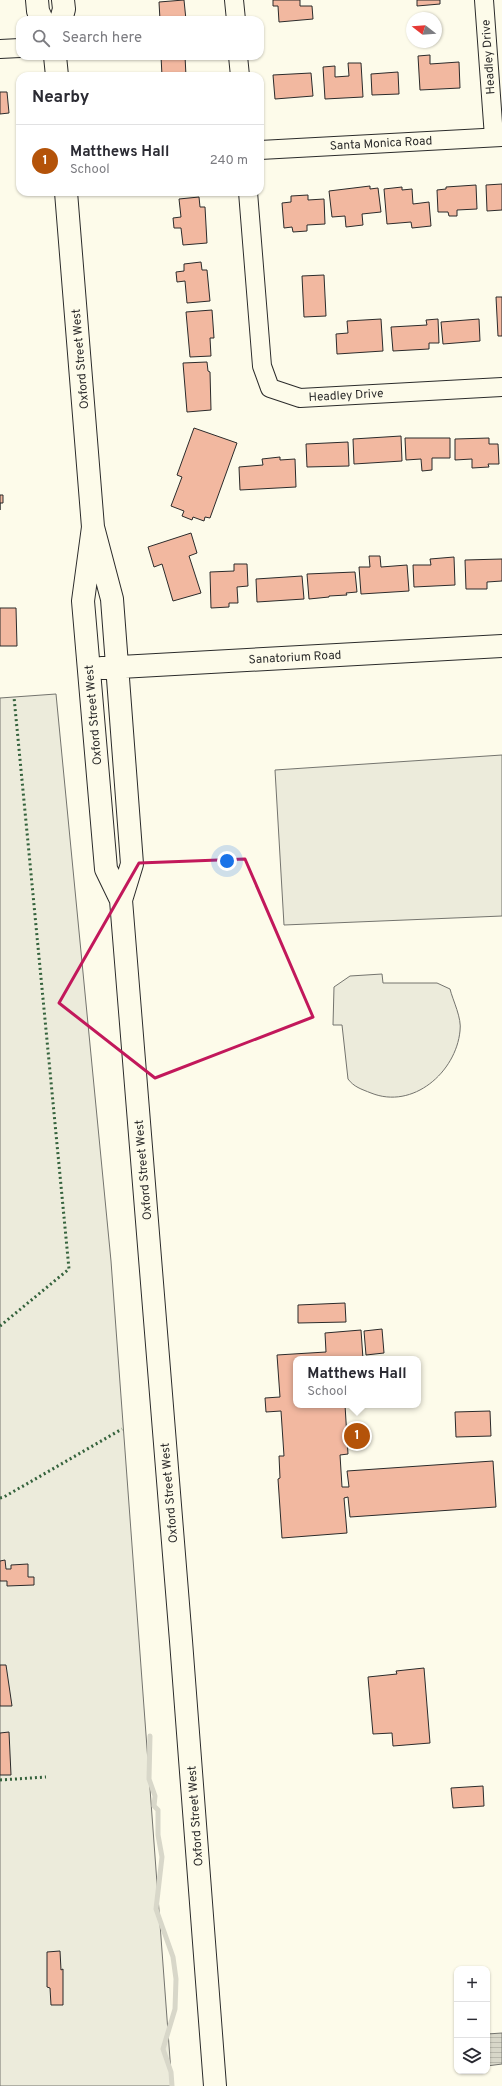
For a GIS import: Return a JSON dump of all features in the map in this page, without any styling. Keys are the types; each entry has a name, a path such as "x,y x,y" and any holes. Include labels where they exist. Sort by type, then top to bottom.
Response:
{"main road":[{"path":"37,0 40,16"},
{"path":"62,16 64,9 63,0"},
{"path":"55,60 57,72"},
{"name":"Oxford Street West","path":"66,196 93,526 112,599 132,864 121,900"},
{"name":"Oxford Street West","path":"93,526 83,601 106,869 121,900 180,1618 215,2086"},
{"name":"Sanatorium Road","path":"89,669 502,646"}],"street":[{"path":"234,0 236,16"},
{"name":"Headley Drive","path":"484,0 498,137"},
{"path":"0,49 16,48"},
{"path":"238,60 240,72"},
{"name":"Santa Monica Road","path":"264,150 498,137"},
{"name":"Headley Drive","path":"248,196 262,366 270,388 300,398 502,387"}],"highlighted area":[{"path":"245,859 313,1017 155,1078 59,1003 139,863"}],"shaded area":[{"path":"56,694 111,1261 172,2086 0,2086 0,698"},
{"path":"502,755 502,916 284,925 275,770"},
{"path":"382,974 383,983 437,983 450,989 460,1021 457,1046 441,1073 430,1084 417,1092 402,1096 387,1097 371,1093 358,1088 350,1082 348,1079 342,1025 333,1025 334,987 350,976"},
{"path":"502,2033 502,2064 490,2066 490,2034"}],"building":[{"path":"184,0 186,16 160,16 159,2"},
{"path":"273,0 300,0 300,6 312,6 313,19 279,22 278,6 273,6"},
{"path":"417,0 440,0 440,4 417,6"},
{"path":"430,55 430,64 459,62 460,88 420,90 418,56"},
{"path":"161,60 185,60 186,72 162,72"},
{"path":"348,63 361,63 363,97 325,99 323,67 335,66 335,77 349,76"},
{"path":"398,72 399,94 372,95 371,74"},
{"path":"311,73 313,96 275,99 273,75"},
{"path":"0,92 7,92 9,113 0,114"},
{"path":"502,184 502,210 487,211 486,185"},
{"path":"476,185 477,209 457,210 457,216 449,216 448,212 438,212 437,190 446,189 446,187"},
{"path":"370,186 370,189 378,188 381,212 362,214 363,225 346,227 345,216 332,217 329,191"},
{"path":"402,187 402,190 412,189 413,204 429,202 431,226 412,228 411,222 387,224 384,189"},
{"path":"308,195 308,200 324,199 325,224 307,225 307,231 293,232 292,227 284,228 282,203 291,202 291,196"},
{"path":"199,197 200,207 205,207 207,243 183,245 181,228 174,228 173,218 181,217 179,199"},
{"path":"201,262 202,270 207,270 210,301 187,303 185,281 177,282 176,272 184,271 184,264"},
{"path":"324,275 326,316 304,317 302,276"},
{"path":"496,297 502,297 502,336 498,336"},
{"path":"212,310 214,338 210,338 211,356 190,357 186,312"},
{"path":"381,319 383,351 337,354 336,334 348,333 347,321"},
{"path":"438,319 439,343 429,343 429,349 393,351 391,327 427,325 426,320"},
{"path":"479,319 480,341 443,344 441,322"},
{"path":"207,362 208,371 210,372 211,410 187,412 183,363"},
{"path":"194,428 237,443 210,518 205,517 204,521 193,517 192,520 182,516 184,511 171,506 182,477 177,475"},
{"path":"401,436 402,461 354,464 353,439"},
{"path":"405,438 450,438 450,458 432,458 432,470 422,471 421,459 406,460"},
{"path":"489,438 489,444 498,444 499,464 488,464 489,467 472,468 472,459 455,460 455,439"},
{"path":"348,442 349,466 307,467 306,444"},
{"path":"280,457 280,460 295,459 296,487 240,490 239,467 263,465 262,459"},
{"path":"0,495 3,495 3,503 0,503"},
{"path":"191,533 197,553 189,556 201,593 173,601 162,564 154,567 148,547"},
{"path":"369,556 380,556 381,567 407,565 409,591 361,594 359,567 370,567"},
{"path":"454,557 455,585 414,587 413,565 431,565 430,559"},
{"path":"502,559 502,581 487,582 487,589 466,589 465,560"},
{"path":"234,564 247,564 248,586 237,587 238,603 229,603 229,607 211,608 210,572 234,571"},
{"path":"355,572 357,592 346,593 347,595 309,599 307,574"},
{"path":"302,576 304,599 257,602 256,579"},
{"path":"0,608 16,608 17,646 0,646"},
{"path":"345,1303 346,1322 298,1323 298,1305"},
{"path":"382,1329 384,1353 366,1355 364,1331"},
{"path":"361,1330 363,1356 293,1356 293,1408 345,1408 348,1454 340,1455 342,1487 349,1487 347,1471 493,1461 496,1507 350,1517 348,1497 344,1498 347,1533 282,1538 278,1479 280,1478 279,1456 284,1456 281,1411 266,1412 265,1398 280,1397 277,1355 326,1352 325,1333"},
{"path":"490,1411 491,1436 456,1437 455,1412"},
{"path":"5,1560 6,1569 11,1569 11,1565 28,1564 28,1577 34,1577 34,1585 7,1586 7,1581 0,1581 0,1561"},
{"path":"0,1665 6,1665 12,1706 0,1706"},
{"path":"424,1668 430,1743 393,1746 392,1733 373,1734 368,1677 397,1674 396,1671"},
{"path":"9,1732 11,1775 0,1775 0,1733"},
{"path":"483,1786 484,1806 453,1808 451,1788"},
{"path":"60,1951 61,1970 63,1969 63,2005 51,2005 50,1988 47,1987 47,1952"}],"waterway":[{"path":"150,1736 149,1779 155,1796 154,1806 158,1810 158,1835 162,1857 156,1909 173,1957 176,1979 175,2009 163,2049 171,2072 172,2086"}],"hedge":[{"path":"0,1326 69,1269 14,697"},
{"path":"0,1498 122,1429"},
{"path":"0,1780 46,1777"}],"place":[{"name":"Matthews Hall","path":"357,1436"}]}
